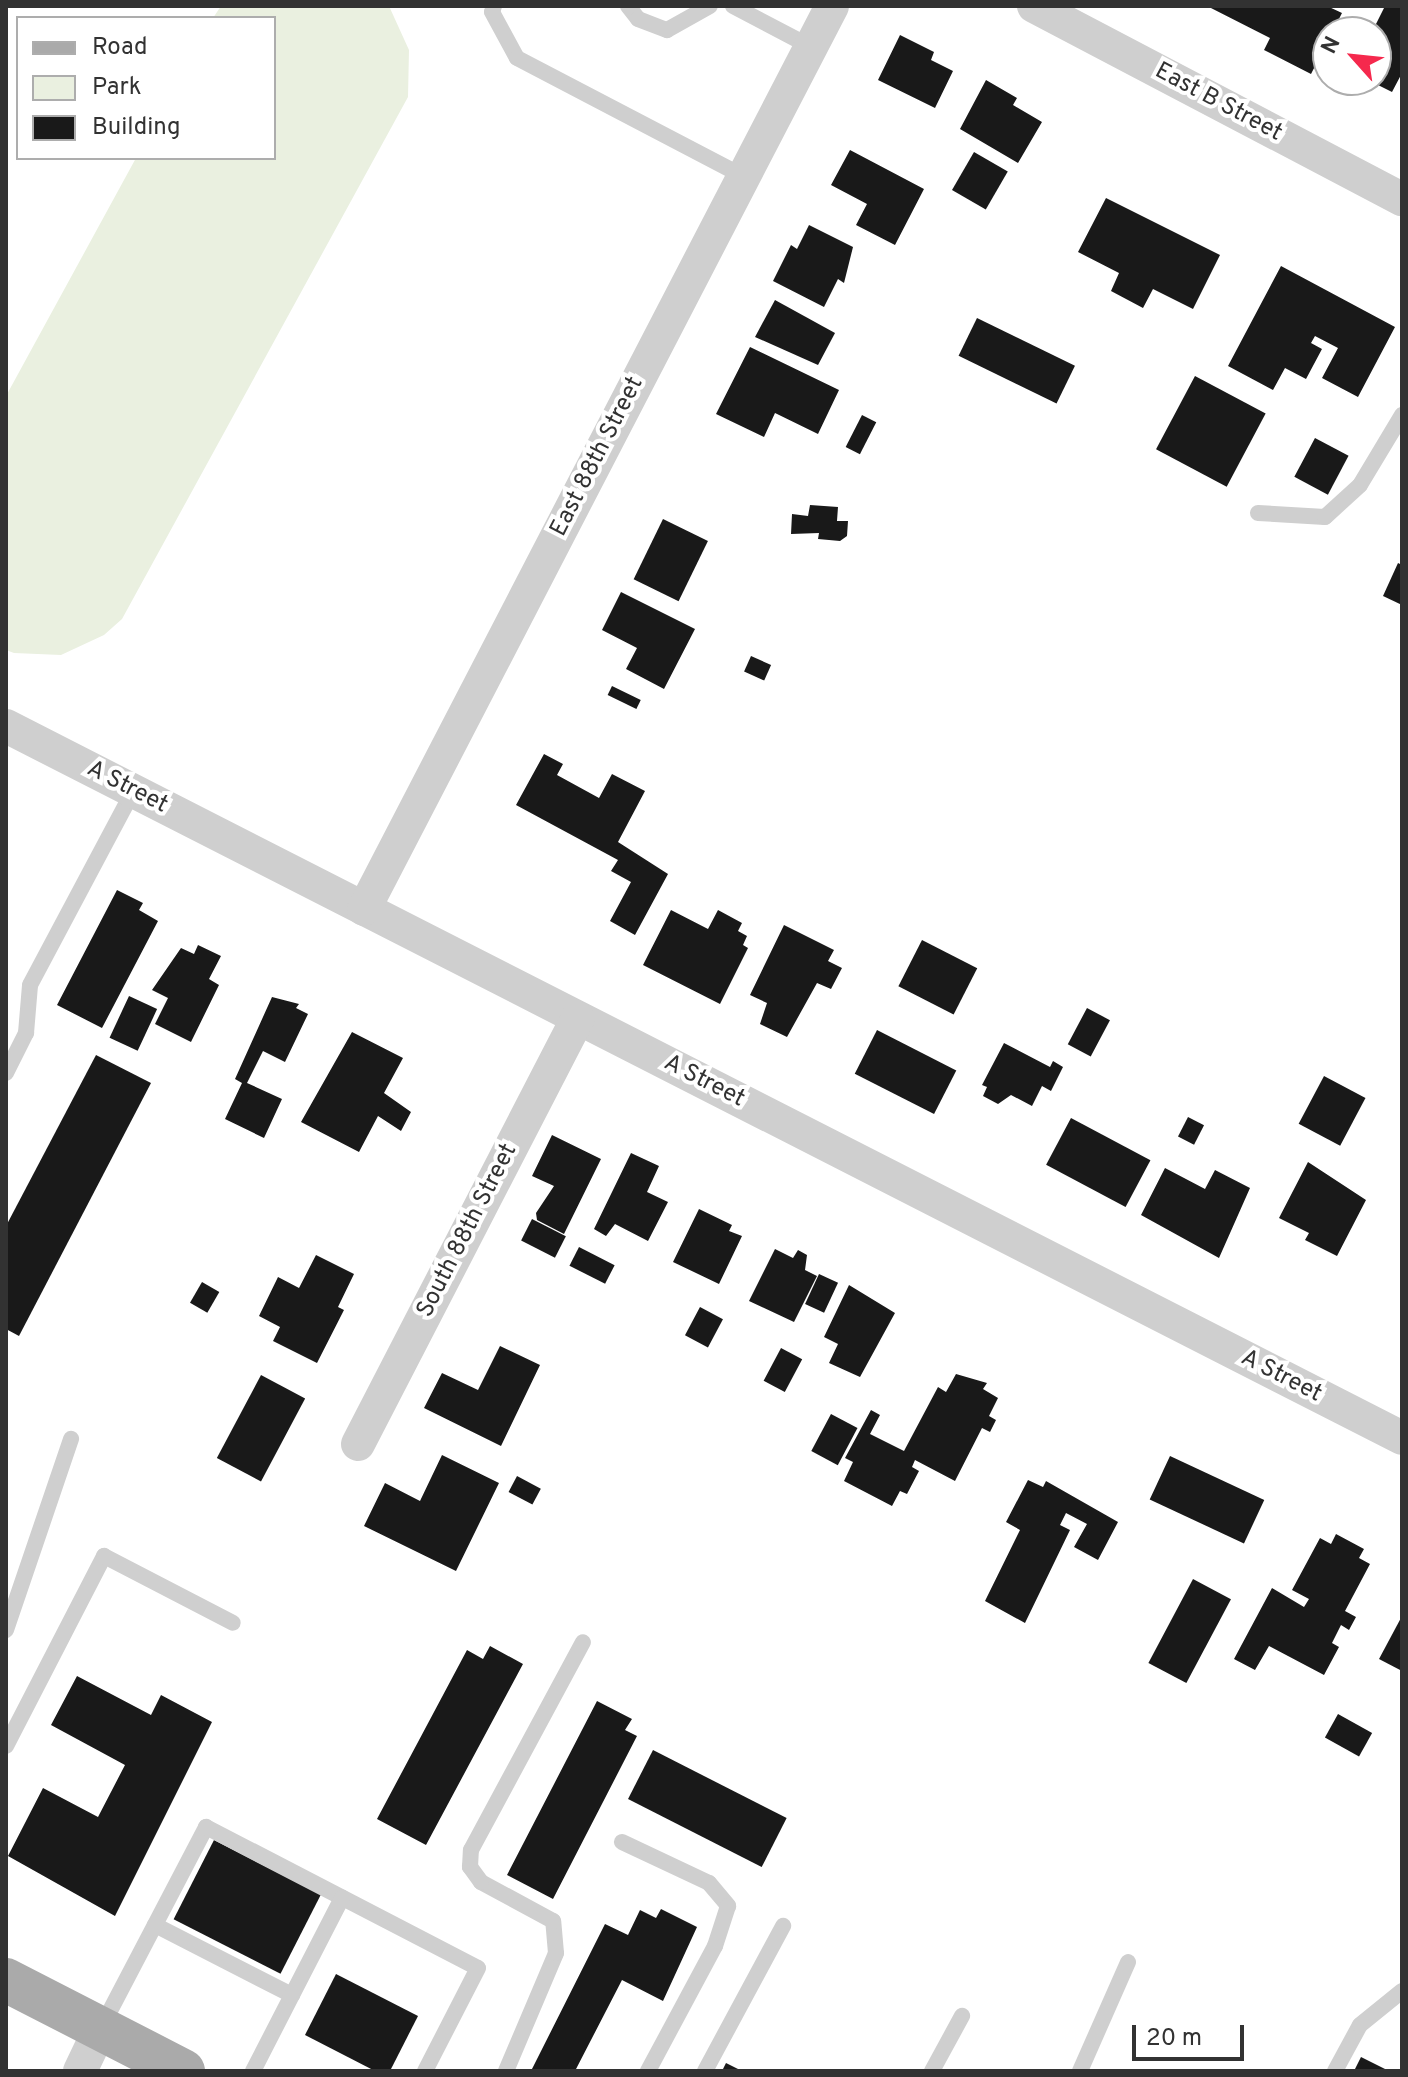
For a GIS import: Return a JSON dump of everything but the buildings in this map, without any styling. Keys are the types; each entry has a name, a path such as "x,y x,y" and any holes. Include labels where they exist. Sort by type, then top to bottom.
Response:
{"main road":[{"path":"6,1980 183,2071"}],"street":[{"name":"East 88th Street","path":"364,909 832,6"},
{"name":"East B Street","path":"1034,6 1402,199"},
{"name":"A Street","path":"6,726 1402,1438"},
{"name":"South 88th Street","path":"358,1444 578,1018"},
{"path":"80,2071 100,2029"}],"lane":[{"path":"494,6 492,12 517,58 743,176"},
{"path":"628,6 638,19 667,30 710,6"},
{"path":"733,6 811,47"},
{"path":"1258,513 1325,517 1360,485 1402,415"},
{"path":"6,1073 26,1033 30,985 133,791"},
{"path":"6,1630 71,1439"},
{"path":"6,1746 104,1556 233,1623"},
{"path":"506,2071 556,1953 553,1921 481,1882 470,1867 471,1850 583,1642"},
{"path":"100,2029 206,1827 478,1968 425,2071"},
{"path":"622,1842 709,1883 728,1906 715,1946 648,2071"},
{"path":"253,2071 342,1898"},
{"path":"155,1925 292,1995"},
{"path":"705,2071 783,1926"},
{"path":"1080,2071 1128,1962"},
{"path":"1335,2071 1360,2025 1402,1990"},
{"path":"932,2071 962,2016"}],"green space":[{"path":"221,6 389,6 409,50 408,97 122,619 104,635 61,655 14,653 6,650 6,396 135,160 276,160 276,16 214,16"}]}
